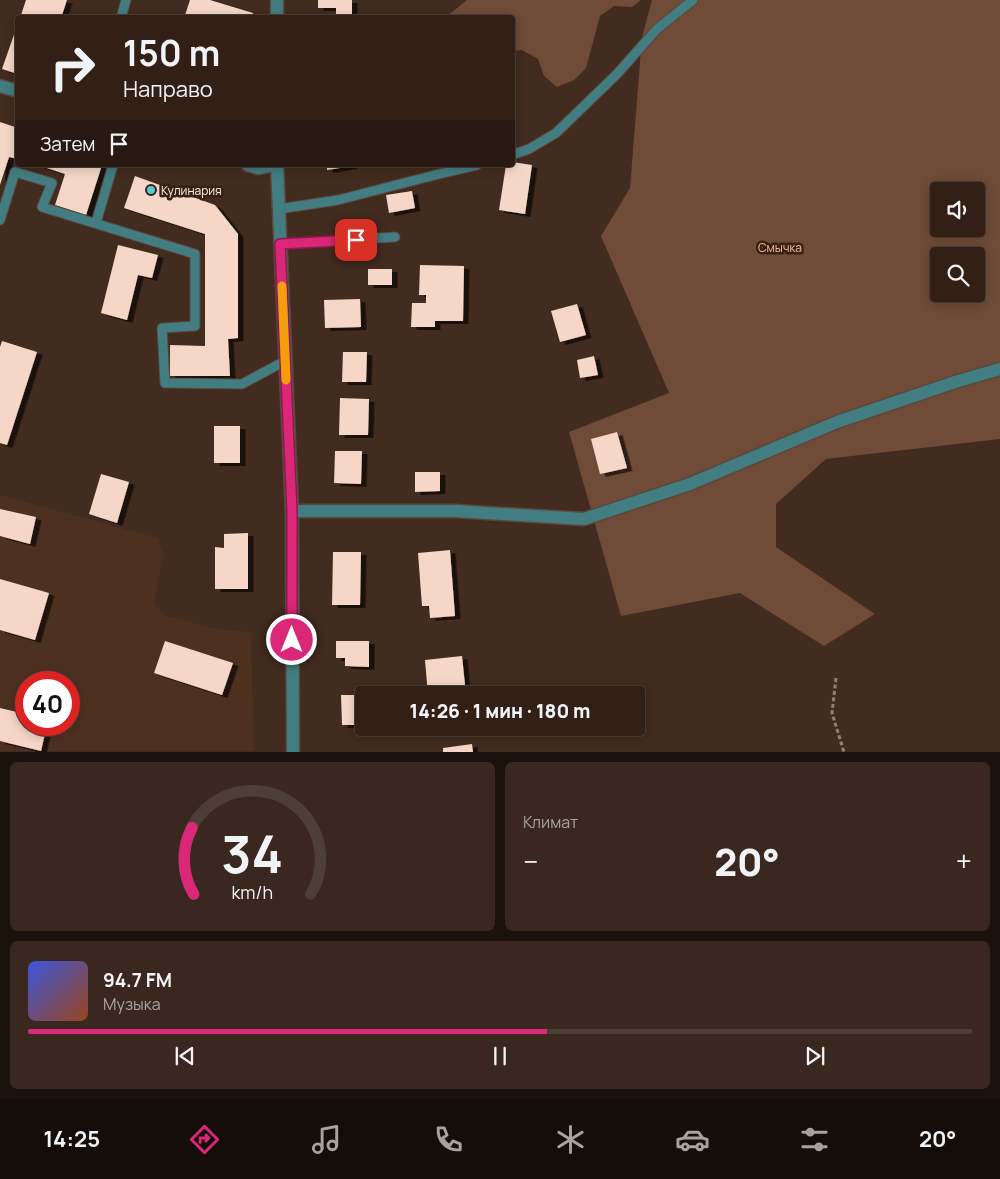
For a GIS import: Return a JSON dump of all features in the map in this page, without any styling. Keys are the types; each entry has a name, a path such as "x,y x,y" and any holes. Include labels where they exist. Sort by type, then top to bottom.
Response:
{"street":[{"path":"277,0 277,15"},
{"path":"0,86 15,89"},
{"path":"276,167 292,511 293,752"},
{"path":"292,511 455,511 584,519 690,484 836,422 1000,369"}],"lane":[{"path":"122,15 126,0"},
{"path":"515,154 529,149 556,133 617,74 657,29 692,0"},
{"path":"96,223 112,167"},
{"path":"279,209 338,200 469,167"},
{"path":"0,220 15,172 52,183 42,207 195,254 195,326 162,328 165,383 242,384 285,361"},
{"path":"280,244 395,237"}],"path":[{"path":"836,678 832,714 844,752"}],"shaded area":[{"path":"0,495 158,538 163,555 154,604 164,615 217,629 251,632 254,751 0,751"}],"green space":[{"path":"467,0 641,0 632,7 614,6 600,16 586,68 574,80 557,87 544,76 538,59 522,50 515,51 515,15 448,15"},
{"name":"Смычка","path":"652,0 1000,0 1000,439 826,459 776,504 776,547 875,614 824,646 740,593 621,616 569,432 669,393 601,236 630,188 642,37"}],"building":[{"path":"26,0 67,0 62,15 21,15"},
{"path":"190,0 210,0 253,13 253,15 185,15"},
{"path":"318,0 352,0 352,15 336,15 336,8 318,8"},
{"path":"15,32 15,73 2,69"},
{"path":"0,122 15,127 15,158 9,157 0,185"},
{"path":"515,162 532,165 525,214 499,210 506,167 515,167"},
{"path":"44,167 101,167 86,215 55,205 65,174"},
{"path":"327,167 346,167 327,170"},
{"path":"135,176 215,205 238,234 238,338 228,339 230,376 170,376 170,345 205,346 205,234 124,208"},
{"path":"412,191 415,208 389,213 386,195"},
{"path":"118,245 158,255 152,278 138,275 127,320 101,313"},
{"path":"420,265 464,266 463,321 435,321 435,327 411,327 412,303 426,303 426,295 419,295"},
{"path":"368,269 392,269 392,285 368,285"},
{"path":"360,299 361,327 325,328 324,300"},
{"path":"577,304 586,335 560,342 551,311"},
{"path":"2,341 37,352 7,445 0,443 0,347"},
{"path":"343,352 367,352 366,382 342,382"},
{"path":"594,356 598,375 580,378 577,360"},
{"path":"340,398 369,399 368,435 339,435"},
{"path":"214,426 240,426 240,463 214,463"},
{"path":"617,432 627,468 600,474 591,439"},
{"path":"335,451 362,451 361,484 334,483"},
{"path":"415,472 440,472 440,491 415,492"},
{"path":"101,474 129,482 117,523 89,514"},
{"path":"0,509 36,517 30,544 0,536"},
{"path":"248,533 248,589 215,589 215,547 224,548 224,534"},
{"path":"450,550 455,616 430,618 429,606 422,606 418,553"},
{"path":"333,552 361,552 360,605 332,605"},
{"path":"0,579 49,593 35,640 0,630"},
{"path":"165,641 233,663 222,695 154,673"},
{"path":"336,641 369,641 369,667 345,666 345,658 336,658"},
{"path":"462,656 465,686 427,686 425,660"},
{"path":"341,695 355,695 355,725 342,725"},
{"path":"0,708 15,712 15,736 44,736 41,751 0,741"},
{"path":"472,744 473,752 443,752 443,748"}],"slow traffic":[{"path":"282,286 286,380"}],"place":[{"name":"Кулинария","path":"151,190"}],"route":[{"path":"292,640 292,511 280,244 356,240"}]}
